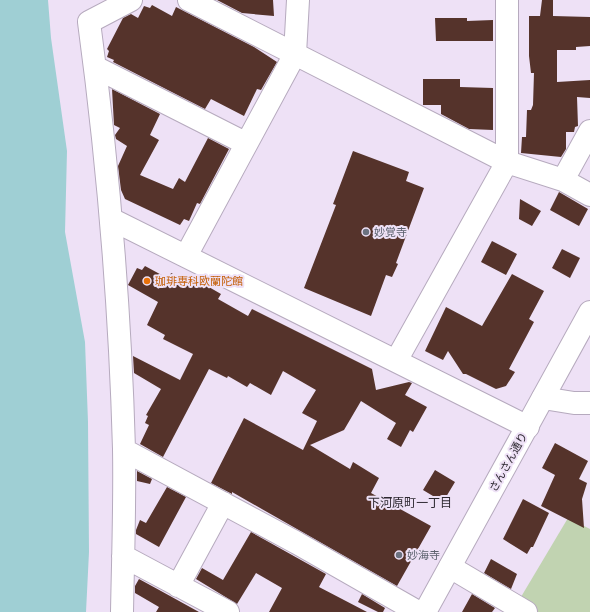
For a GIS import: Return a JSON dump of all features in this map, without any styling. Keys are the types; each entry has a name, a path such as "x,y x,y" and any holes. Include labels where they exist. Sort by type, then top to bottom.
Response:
{"street":[{"path":"122,612 124,450 120,337 111,219 89,22 132,0"},
{"path":"189,0 507,162 563,180 590,195"},
{"path":"186,256 245,144 295,54 298,0"},
{"path":"396,361 507,162 507,0"},
{"path":"95,67 245,144"},
{"path":"563,180 590,131"},
{"path":"111,219 528,427"},
{"name":"さんさん通り","path":"425,612 590,312"},
{"path":"543,398 574,403 590,403"},
{"path":"124,450 297,543 418,612"},
{"path":"178,586 223,503"},
{"path":"123,556 228,612"},
{"path":"450,567 526,612"}],"shaded area":[{"path":"0,0 48,0 51,38 67,151 65,232 85,342 88,422 89,552 86,612 0,612"},
{"path":"568,518 590,529 590,612 512,612"}],"building":[{"path":"217,0 273,0 274,16 242,13"},
{"path":"542,0 553,0 553,16 590,17 590,46 576,47 576,50 557,50 557,82 590,80 590,98 577,97 578,126 575,127 574,132 566,132 566,149 561,157 521,153 522,137 526,137 527,110 531,110 533,105 534,73 531,73 529,56 529,16 540,16"},
{"path":"152,5 172,16 176,7 254,47 277,62 261,90 257,89 244,116 211,99 205,109 113,62 114,60 107,57 109,51 107,49 123,18 131,14 138,18 144,6 150,8"},
{"path":"435,18 467,18 467,21 493,20 493,41 436,41"},
{"path":"423,79 460,79 460,87 493,88 493,130 469,129 441,114 441,105 423,105"},
{"path":"112,89 160,114 150,135 159,140 140,175 173,189 179,178 185,182 208,138 229,149 200,204 197,203 189,221 184,219 180,225 125,199 121,190 118,166 127,146 116,139 115,135 120,128 114,125"},
{"name":"妙覚寺","path":"353,151 409,172 406,181 424,188 396,263 398,264 392,277 386,275 371,316 304,288 336,205 333,204"},
{"path":"559,192 588,209 579,226 550,210"},
{"path":"520,199 541,211 532,226 519,219"},
{"path":"492,241 517,254 506,275 481,262"},
{"path":"562,249 580,258 570,278 552,268"},
{"path":"145,266 169,279 171,273 187,281 188,277 195,279 221,294 218,299 248,316 252,309 372,369 376,390 409,382 412,383 405,395 427,407 413,432 410,430 401,447 387,439 396,423 361,401 344,430 310,445 350,469 353,462 379,478 371,493 431,526 397,586 232,492 232,494 211,483 244,418 303,450 317,421 302,413 316,390 283,371 271,395 250,383 247,387 228,376 227,378 209,369 163,457 140,444 149,425 145,423 148,416 146,415 161,389 134,373 133,356 180,380 193,354 163,339 165,335 147,325 158,302 128,285 137,268 142,270"},
{"path":"512,274 544,291 529,319 534,322 509,369 515,372 506,386 496,389 466,374 463,374 448,351 443,360 425,351 446,307 482,326"},
{"path":"555,443 588,461 579,479 587,483 582,499 584,528 541,506 555,475 542,468"},
{"path":"435,470 455,482 443,502 423,490"},
{"path":"137,471 152,479 150,484 137,481"},
{"path":"167,487 186,497 159,547 136,534 136,530 140,520 146,523"},
{"path":"523,499 549,513 533,547 531,547 527,554 503,539"},
{"path":"251,532 326,574 319,587 367,612 269,612 282,588 256,573 237,604 196,579 202,568 223,580"},
{"path":"491,559 517,574 511,589 484,573"},
{"path":"139,579 199,612 156,612 159,607 135,593 135,586"},
{"path":"362,594 385,608 383,612 378,612 358,602"},
{"path":"472,594 495,608 492,612 462,612"}],"place":[{"name":"妙覚寺","path":"366,232"},
{"name":"珈琲専科欧蘭陀館","path":"147,281"},
{"name":"妙海寺","path":"399,555"}],"district":[{"name":"下河原町一丁目","path":"410,502"}]}
